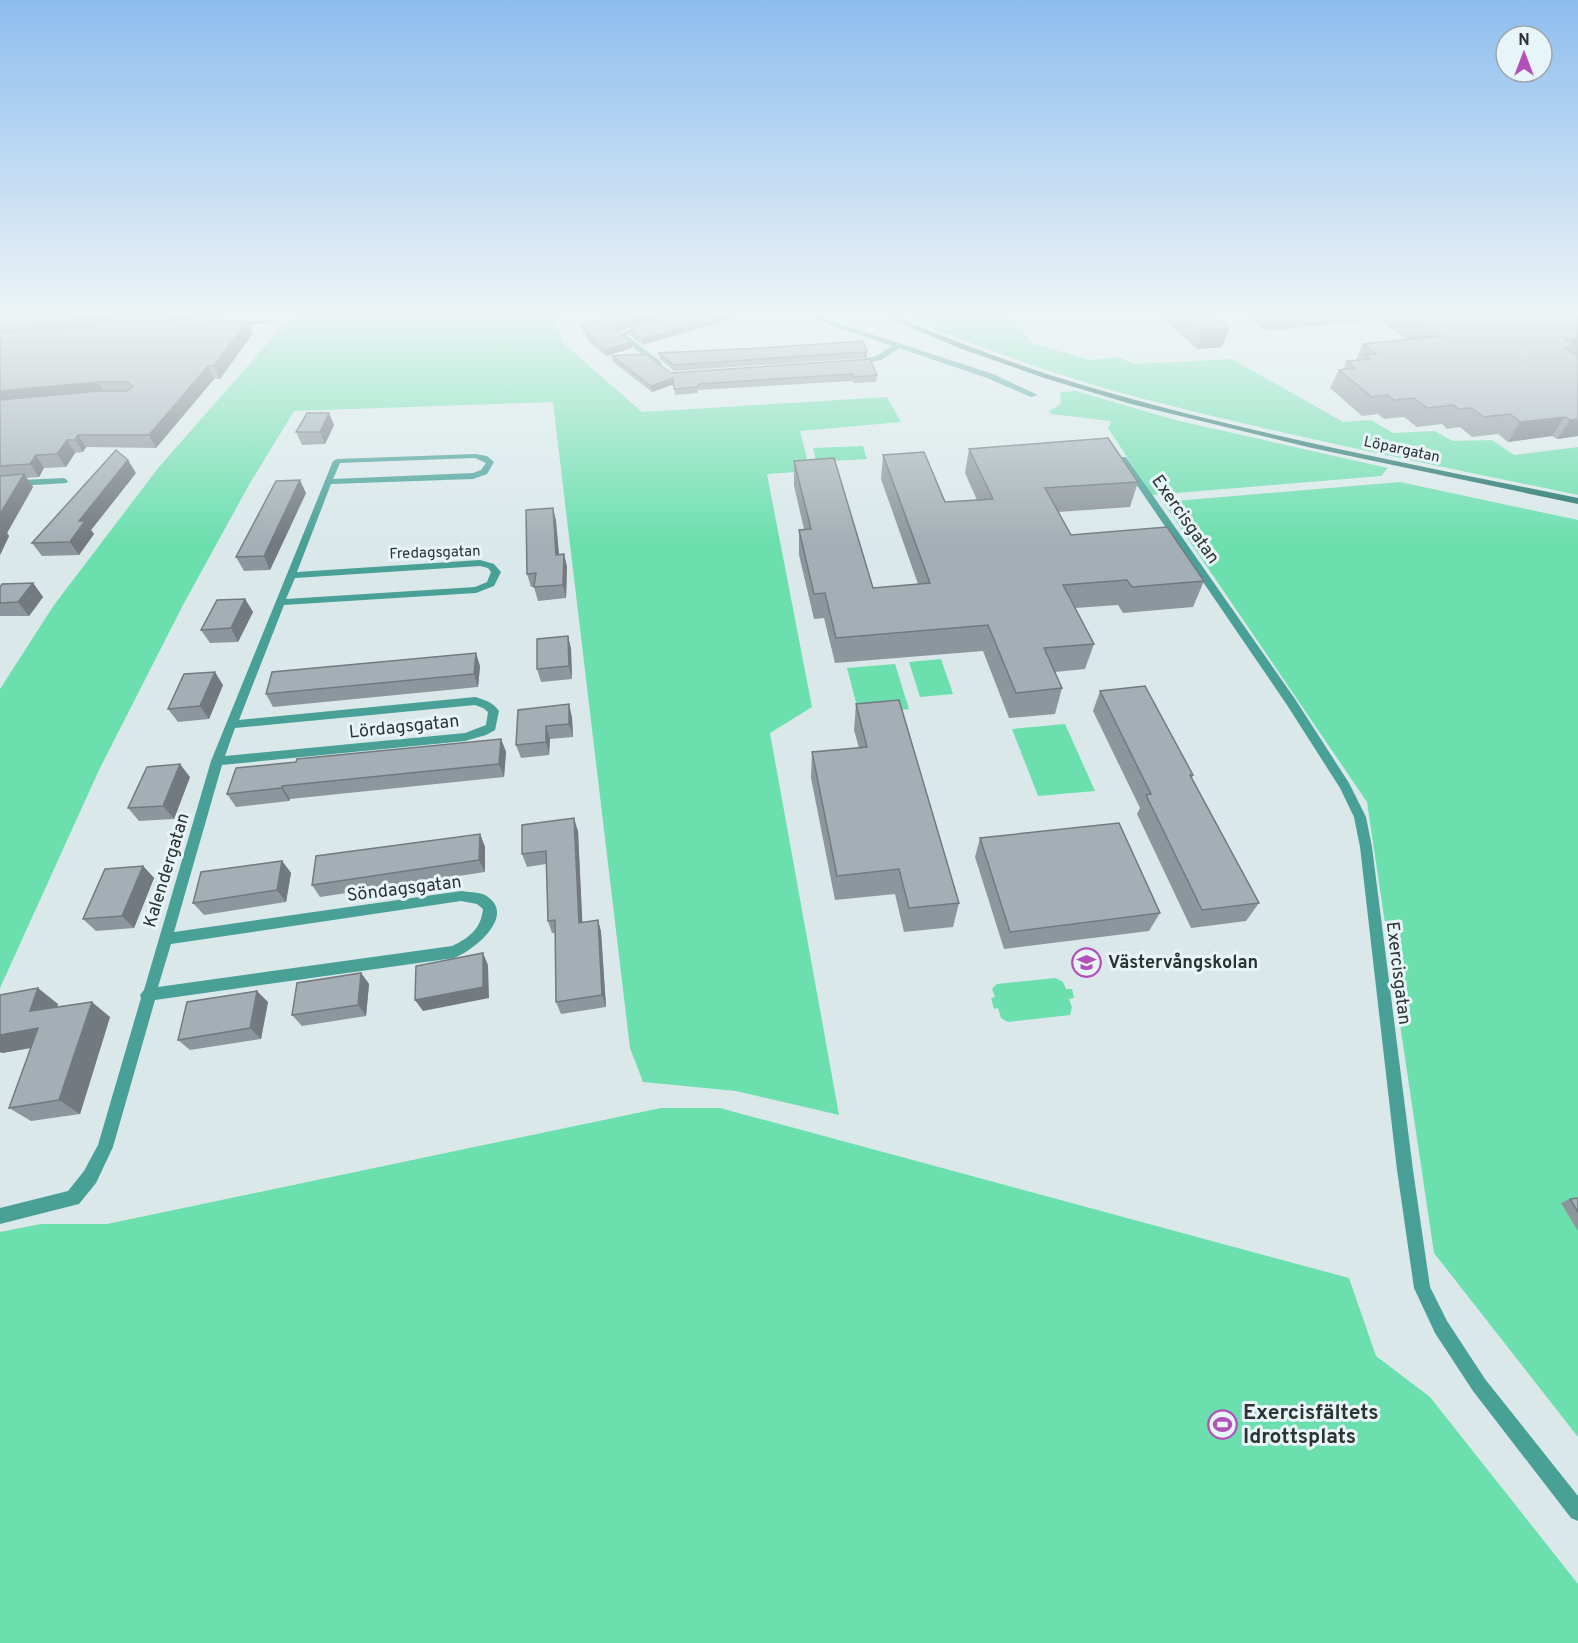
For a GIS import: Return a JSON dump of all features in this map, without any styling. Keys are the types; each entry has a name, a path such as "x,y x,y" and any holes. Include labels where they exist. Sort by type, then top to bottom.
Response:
{"street":[{"path":"1019,389 1034,395"},
{"name":"Löpargatan","path":"1090,389 1276,436 1578,501"},
{"name":"Kalendergatan","path":"0,1216 73,1198 90,1177 105,1147 147,995 217,761 328,482 337,461 475,456 490,462 489,468 473,476 328,482"},
{"name":"Exercisgatan","path":"1123,459 1291,702 1345,786 1360,817 1366,847 1403,1159 1422,1288 1441,1327 1479,1384 1578,1511"},
{"path":"0,484 64,481"},
{"name":"Fredagsgatan","path":"280,602 476,590 491,584 496,572 491,566 480,563 291,575"},
{"name":"Lördagsgatan","path":"217,761 465,737 491,727 494,711 487,705 475,701 231,725"},
{"name":"Söndagsgatan","path":"147,995 454,952 471,944 485,931 490,907 480,899 461,896 164,939"}],"green space":[{"path":"228,389 615,389 642,412 887,397 901,422 800,431 810,471 767,474 812,707 770,733 839,1115 736,1091 643,1082 630,1048 553,402 294,411 250,483 183,605 99,770 0,988 0,689 54,605 159,467"},
{"path":"1107,389 1284,389 1343,422 1371,420 1393,433 1434,431 1453,441 1492,440 1514,455 1578,447 1578,495 1306,438"},
{"path":"1076,391 1175,420 1388,468 1381,476 1152,495 1108,428 1111,421 1051,414 1049,411 1061,404 1060,392"},
{"path":"863,446 867,459 816,462 813,448"},
{"path":"1400,482 1578,520 1578,1437 1434,1253 1367,802 1163,502"},
{"path":"941,659 953,694 920,697 909,662"},
{"path":"895,664 909,709 859,714 847,668"},
{"path":"1065,724 1095,791 1038,796 1012,729"},
{"path":"1055,978 1063,982 1066,989 1072,989 1074,998 1069,999 1072,1007 1070,1015 1008,1022 1001,1018 998,1008 994,1009 991,998 995,997 992,989 997,984"},
{"path":"661,1108 720,1108 1349,1278 1376,1356 1430,1397 1578,1584 1578,1643 0,1643 0,1232 41,1224 107,1224"}],"building":[{"path":"0,389 25,389 0,391"},
{"path":"130,389 189,389 149,435 78,435 75,440 67,440 57,454 36,455 30,464 0,466 0,400 98,391 127,391"},
{"path":"1362,389 1578,389 1578,419 1570,420 1565,417 1520,422 1510,414 1484,417 1471,408 1459,409 1453,405 1427,408 1414,398 1394,400 1388,395 1372,397"},
{"path":"307,413 329,413 320,432 296,432"},
{"path":"1108,438 1138,482 1045,488 1071,535 1167,527 1204,581 1132,587 1127,580 1063,585 1094,644 1044,648 1062,688 1016,693 988,625 836,638 825,593 814,594 799,530 811,529 794,461 834,458 873,588 930,583 883,455 924,452 945,502 993,499 969,449"},
{"path":"116,450 128,460 79,521 85,521 70,542 32,543"},
{"path":"24,474 0,514 0,476"},
{"path":"300,480 264,556 236,557 276,481"},
{"path":"553,508 556,555 564,554 563,585 534,587 536,573 527,574 526,510"},
{"path":"33,583 18,602 0,603 2,584"},
{"path":"245,599 231,628 201,630 217,600"},
{"path":"568,636 569,666 537,669 537,639"},
{"path":"476,653 474,674 266,694 272,672"},
{"path":"215,672 200,706 168,709 184,674"},
{"path":"1145,686 1259,903 1202,910 1146,795 1151,794 1100,691"},
{"path":"899,700 959,903 909,908 899,869 837,876 812,752 867,747 856,704"},
{"path":"569,704 569,724 546,726 546,742 516,745 518,710"},
{"path":"501,739 499,764 282,786 281,788 227,794 236,768 296,762 297,759"},
{"path":"180,764 163,806 128,808 147,767"},
{"path":"574,818 579,923 598,920 602,995 556,1002 555,920 548,921 546,851 522,854 522,825"},
{"path":"1119,823 1160,913 1010,932 980,838"},
{"path":"480,834 479,860 312,885 316,856"},
{"path":"282,861 277,890 193,903 201,872"},
{"path":"143,866 122,916 83,919 105,869"},
{"path":"483,953 483,987 415,1000 416,966"},
{"path":"361,973 358,1005 292,1015 297,983"},
{"path":"38,988 30,1011 92,1002 59,1100 9,1108 38,1028 0,1035 0,995"},
{"path":"257,991 250,1028 178,1040 187,1002"},
{"path":"1578,1198 1578,1212 1570,1199"}],"place":[{"name":"Västervångskolan","path":"1087,962"},
{"name":"Exercisfältets Idrottsplats","path":"1222,1424"}]}
